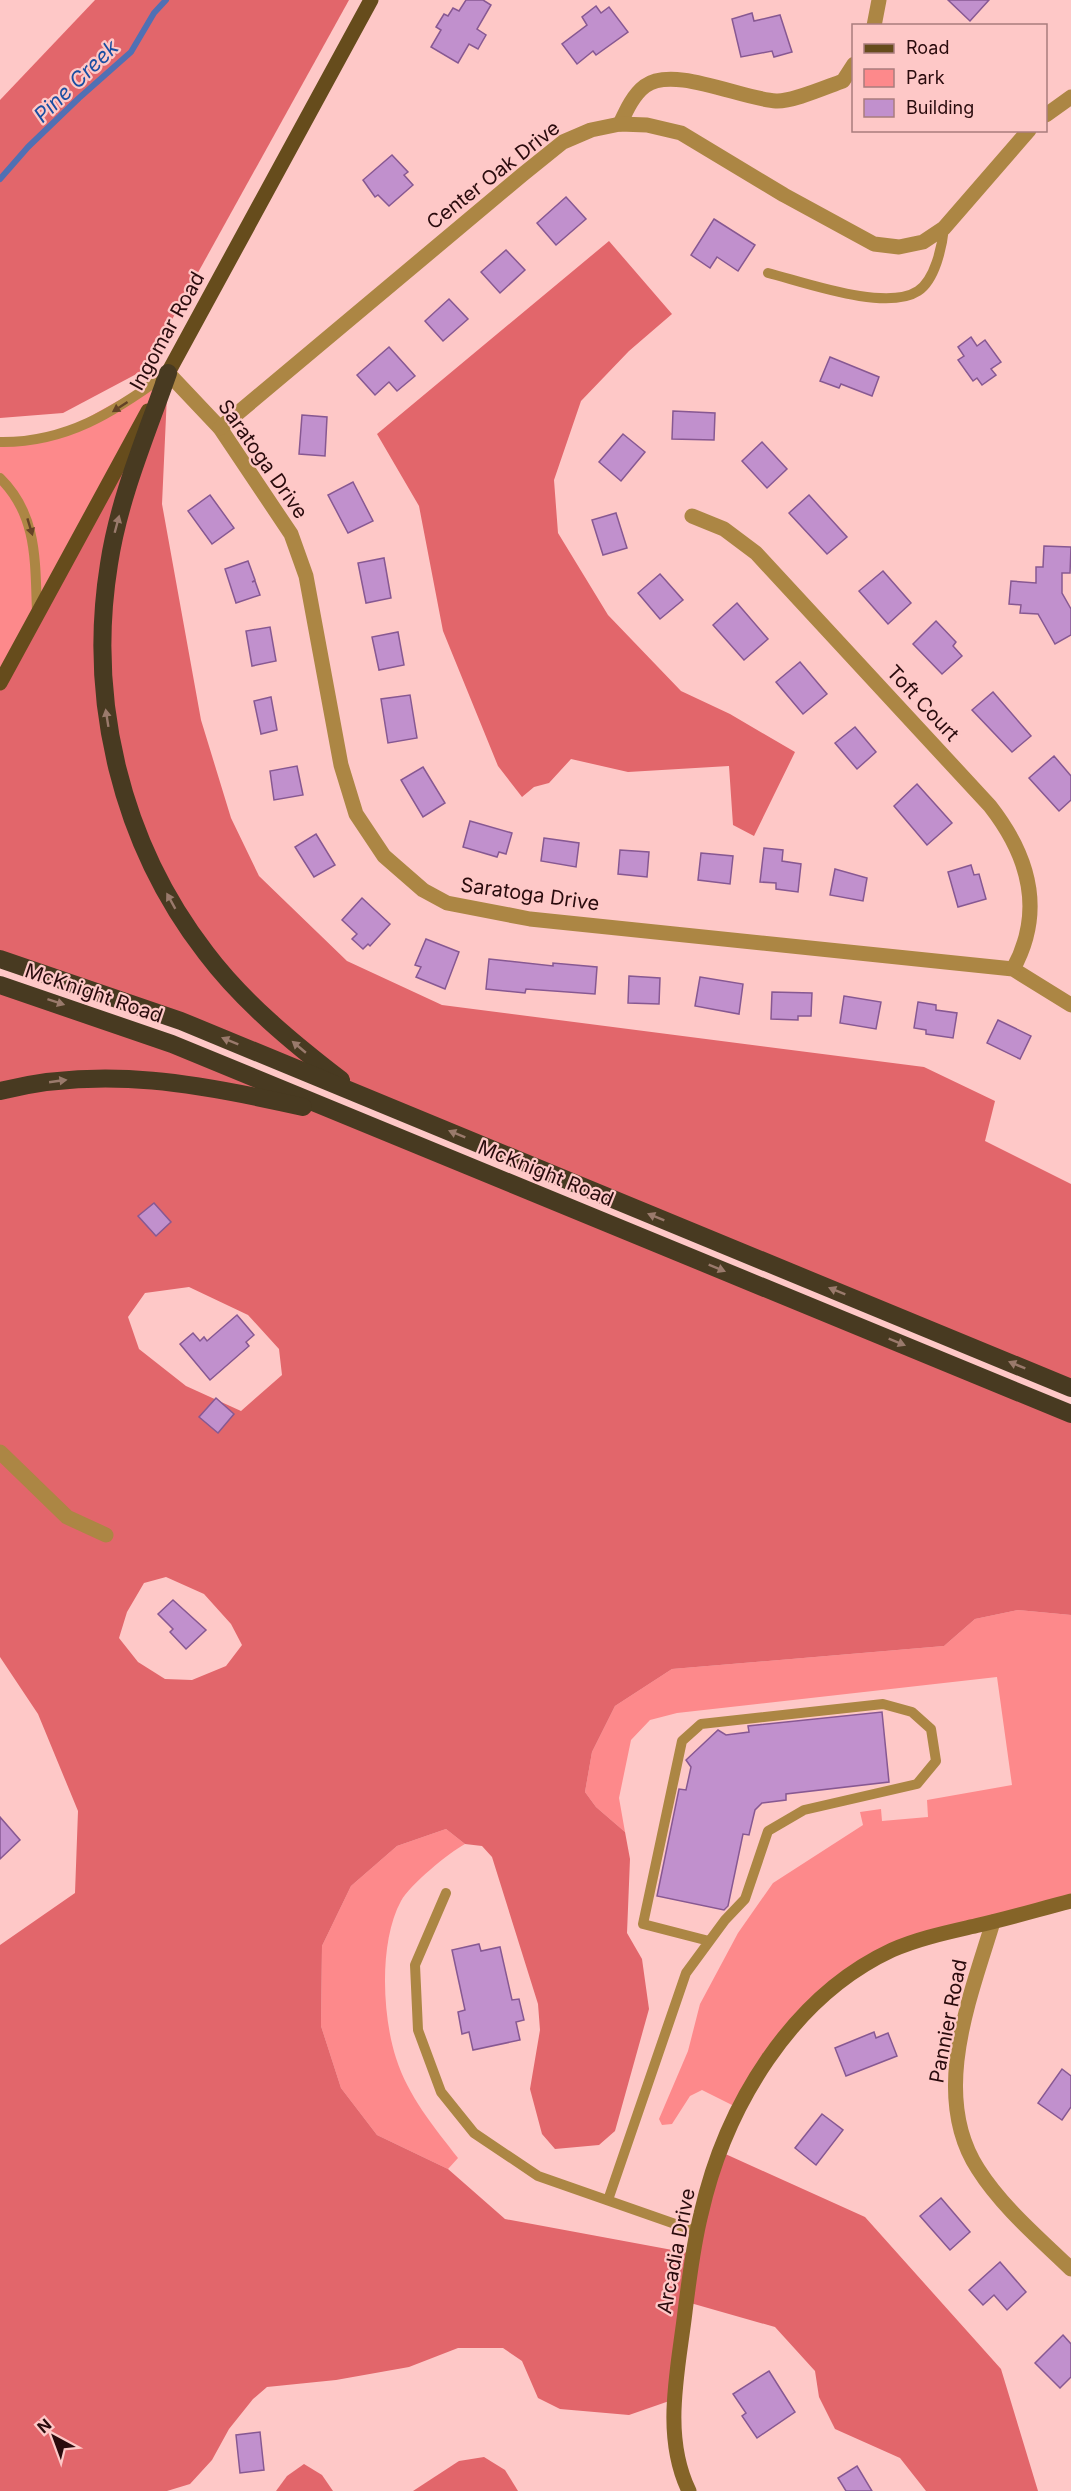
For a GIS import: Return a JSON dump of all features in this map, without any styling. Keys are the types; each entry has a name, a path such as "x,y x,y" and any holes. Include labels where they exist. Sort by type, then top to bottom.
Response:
{"highway":[{"path":"168,374 116,526 104,602 103,676 106,712 121,783 132,818 160,880 207,955 285,1035 362,1095"},
{"name":"McKnight Road","path":"0,959 181,1021 1071,1388"},
{"name":"McKnight Road","path":"0,985 172,1044 1071,1414"},
{"path":"0,1091 66,1079 150,1079 227,1090 354,1119"}],"main road":[{"name":"Ingomar Road","path":"0,683 371,0"}],"street":[{"path":"874,24 879,0"},
{"path":"620,124 631,102 645,86 658,79 680,80 778,101 843,81 852,67"},
{"path":"1047,114 1071,97"},
{"name":"Center Oak Drive","path":"220,428 563,141 591,130 620,124 647,125 681,133 784,195 874,244 899,247 923,242 944,228 1027,132"},
{"name":"Saratoga Drive","path":"168,374 220,428 271,502 298,553 306,576 340,765 356,814 384,856 423,890 447,903 530,919 1012,969 1071,1005"},
{"name":"Toft Court","path":"692,516 724,529 756,553 1006,827 1025,867 1030,909 1024,949 1012,969"},
{"path":"0,1452 67,1517 106,1535"},
{"name":"Arcadia Drive","path":"689,2491 678,2459 674,2412 698,2232 720,2152 758,2076 800,2016 844,1977 893,1950 918,1940 1071,1901"},
{"name":"Pannier Road","path":"993,1922 970,1998 955,2075 955,2102 959,2123 976,2167 993,2190 1071,2269"}],"lane":[{"path":"768,273 869,299 903,296 919,291 940,258 944,228"},
{"path":"0,442 37,440 90,424 168,374"},
{"path":"0,478 23,508 33,536 37,614"},
{"path":"608,2200 686,1973 745,1899 768,1831 804,1810 917,1784 936,1761 931,1729 912,1712 883,1704 701,1724 682,1741 643,1924 710,1941"},
{"path":"446,1893 415,1965 418,2030 441,2092 474,2133 538,2176 698,2232"}],"green space":[{"path":"168,373 0,683 0,442 55,436"},
{"path":"1018,1610 1071,1615 1071,1901 918,1940 822,1996 740,2109 702,2090 690,2096 672,2124 662,2125 659,2119 688,2051 700,2004 738,1933 773,1883 863,1825 860,1812 881,1809 882,1821 928,1817 927,1800 1012,1785 997,1677 677,1713 650,1720 631,1740 619,1798 625,1832 596,1807 585,1792 592,1752 615,1706 672,1669 944,1646 975,1619"},
{"path":"446,1829 465,1844 430,1870 401,1901 389,1936 385,1978 388,2021 396,2058 415,2098 458,2158 448,2169 377,2135 341,2088 321,2026 322,1946 351,1886 397,1846"}],"shaded area":[{"path":"95,0 349,0 144,370 63,413 0,418 0,100"},
{"path":"609,241 672,314 629,351 581,401 554,480 558,533 608,615 681,691 730,714 795,752 754,836 733,825 729,766 628,772 571,759 549,783 534,787 522,797 498,766 443,631 419,506 377,434"},
{"path":"168,373 162,504 201,720 231,818 259,876 347,961 442,1005 924,1067 995,1101 985,1141 1071,1184 1071,1388 181,1021 0,959 0,683"},
{"path":"0,985 50,1001 1071,1414 1071,1615 1018,1610 975,1619 944,1646 672,1669 615,1706 592,1752 585,1792 596,1807 625,1832 630,1859 627,1933 642,1959 649,2009 615,2131 599,2145 555,2149 542,2134 530,2089 540,2030 538,2004 492,1857 482,1846 465,1844 446,1829 397,1846 351,1886 322,1946 321,2026 341,2088 377,2135 448,2169 505,2219 694,2254 721,2152 865,2217 1001,2369 1038,2491 926,2491 900,2458 835,2429 819,2397 815,2371 775,2327 687,2302 675,2399 629,2415 560,2409 538,2398 522,2361 503,2348 458,2348 409,2367 336,2380 267,2387 253,2399 229,2429 212,2460 190,2484 167,2491 0,2491 0,1945 75,1893 78,1811 38,1714 0,1657","holes":["189,1287 248,1315 279,1349 282,1375 241,1411 186,1386 139,1349 128,1317 145,1293","166,1577 204,1594 231,1624 242,1645 226,1666 192,1680 165,1679 138,1662 119,1638 127,1612 144,1583"]},
{"path":"484,2457 505,2470 518,2491 413,2491 459,2461"},
{"path":"304,2464 322,2475 333,2491 276,2491 287,2476"}],"building":[{"path":"466,0 483,0 491,5 477,29 486,35 478,49 469,44 458,63 431,47 441,30 436,27 444,14 448,16 453,8 459,11"},
{"path":"948,0 989,0 970,21"},
{"path":"596,6 601,13 609,7 628,32 596,55 593,51 577,64 562,44 587,25 582,17"},
{"path":"752,13 754,21 780,15 792,52 774,57 772,51 741,57 732,19"},
{"path":"392,155 408,172 404,175 413,185 389,206 378,195 375,197 363,180"},
{"path":"566,197 586,219 556,245 537,223"},
{"path":"714,219 755,245 738,271 717,257 710,268 691,255"},
{"path":"506,250 525,270 500,293 481,272"},
{"path":"449,299 468,319 443,341 425,321"},
{"path":"971,337 977,346 985,340 1001,362 991,369 996,375 982,385 977,378 973,381 958,360 964,356 958,347"},
{"path":"389,347 415,376 397,391 389,382 375,395 357,375"},
{"path":"830,357 879,377 872,396 841,384 839,388 820,381"},
{"path":"673,411 715,413 714,440 672,439"},
{"path":"302,415 327,417 325,456 299,454"},
{"path":"623,434 645,452 621,481 599,462"},
{"path":"762,442 787,469 767,488 742,461"},
{"path":"353,482 373,521 348,533 328,495"},
{"path":"210,495 234,528 212,544 188,511"},
{"path":"809,495 847,537 827,554 789,513"},
{"path":"616,513 627,548 603,555 592,520"},
{"path":"1044,546 1071,547 1070,573 1062,573 1062,593 1071,609 1071,635 1055,644 1038,614 1020,613 1021,605 1009,604 1011,581 1036,583 1036,567 1043,567"},
{"path":"384,558 391,598 366,603 358,563"},
{"path":"248,561 255,580 252,582 255,581 260,595 236,603 225,569"},
{"path":"883,571 911,603 888,624 859,591"},
{"path":"660,574 683,600 660,619 638,593"},
{"path":"737,603 768,639 744,660 713,625"},
{"path":"936,621 956,642 953,646 962,656 942,674 913,644"},
{"path":"270,627 276,661 252,666 246,631"},
{"path":"398,632 404,665 379,670 372,637"},
{"path":"800,662 827,694 803,714 776,682"},
{"path":"993,692 1031,736 1012,752 972,710"},
{"path":"410,695 417,738 388,743 381,699"},
{"path":"271,697 277,730 261,734 254,701"},
{"path":"855,727 876,752 857,769 835,743"},
{"path":"1054,756 1071,776 1071,800 1059,811 1029,778"},
{"path":"297,766 303,795 274,800 270,771"},
{"path":"423,767 445,803 423,817 401,780"},
{"path":"917,784 952,823 927,845 894,806"},
{"path":"470,821 512,833 506,854 499,852 497,857 463,847"},
{"path":"316,834 335,865 314,877 295,847"},
{"path":"544,838 579,843 576,867 541,861"},
{"path":"764,848 783,850 782,861 801,864 798,892 776,889 776,883 760,882"},
{"path":"620,850 649,852 647,877 618,874"},
{"path":"701,853 733,856 730,884 698,880"},
{"path":"971,865 974,875 979,874 986,899 958,907 948,872"},
{"path":"835,869 867,878 863,901 830,895"},
{"path":"362,898 390,924 370,946 368,944 363,949 352,939 357,934 342,920"},
{"path":"426,939 459,952 445,989 416,977 421,967 415,965"},
{"path":"489,959 553,966 553,963 597,967 595,994 526,989 525,993 486,989"},
{"path":"629,976 660,978 659,1004 628,1003"},
{"path":"700,977 743,984 739,1014 695,1006"},
{"path":"772,992 812,993 811,1016 798,1016 798,1020 771,1019"},
{"path":"844,996 881,1002 876,1029 840,1023"},
{"path":"918,1002 936,1005 936,1010 957,1013 953,1038 926,1034 926,1030 914,1028"},
{"path":"998,1020 1031,1036 1020,1059 987,1043"},
{"path":"154,1203 171,1222 156,1236 138,1216"},
{"path":"237,1315 254,1335 246,1342 249,1346 210,1380 180,1344 193,1333 200,1341 204,1337 207,1341"},
{"path":"216,1398 234,1414 218,1433 199,1417"},
{"path":"173,1600 206,1630 186,1649 170,1632 173,1629 158,1614"},
{"path":"882,1712 889,1782 786,1794 786,1800 762,1803 755,1810 749,1835 743,1834 728,1906 724,1910 657,1896 679,1789 686,1790 691,1767 686,1760 718,1730 726,1735 749,1732 748,1726"},
{"path":"0,1817 20,1840 0,1859"},
{"path":"479,1944 481,1951 500,1947 512,2000 519,1999 524,2020 516,2022 520,2040 473,2050 469,2032 462,2034 458,2012 465,2010 452,1950"},
{"path":"874,2032 876,2038 888,2033 897,2056 846,2076 835,2048"},
{"path":"1062,2069 1071,2076 1071,2107 1062,2120 1038,2103"},
{"path":"822,2114 843,2130 816,2165 795,2148"},
{"path":"941,2198 970,2232 950,2250 920,2216"},
{"path":"1000,2262 1026,2292 1007,2310 994,2295 983,2305 969,2290"},
{"path":"1063,2335 1071,2344 1071,2377 1060,2388 1035,2363"},
{"path":"769,2371 795,2412 757,2438 742,2416 746,2413 733,2394"},
{"path":"260,2432 264,2470 240,2473 236,2435"},
{"path":"857,2466 872,2491 846,2491 838,2478"}],"waterway":[{"name":"Pine Creek","path":"0,179 28,147 131,52 154,13 166,0"}]}
